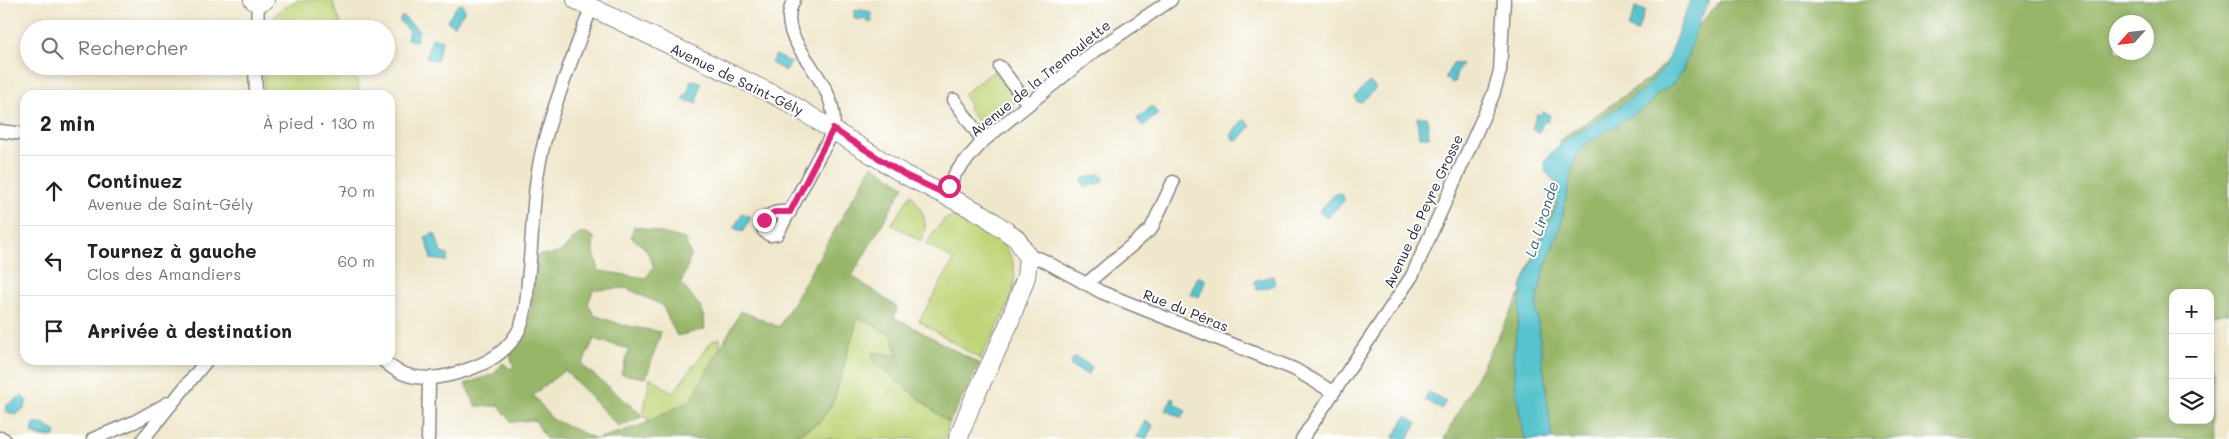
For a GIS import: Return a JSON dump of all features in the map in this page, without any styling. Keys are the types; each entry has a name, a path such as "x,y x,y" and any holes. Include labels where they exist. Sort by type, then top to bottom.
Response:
{"street":[{"path":"790,212 833,129 827,88 797,44 789,26 788,17 794,0"},
{"name":"Avenue de la Tremoulette","path":"945,194 956,172 983,141 1114,37 1171,0"},
{"name":"Avenue de Peyre Grosse","path":"1302,439 1412,276 1489,104 1500,71 1504,0"},
{"path":"258,20 259,1"},
{"path":"390,365 404,374 429,378 454,374 482,364 499,354 517,333 526,300 542,152 584,4"},
{"name":"Avenue de Saint-Gély","path":"584,4 783,99 905,175 984,215 1012,234 1021,244 1028,257"},
{"path":"1000,67 1028,104"},
{"path":"253,90 254,75"},
{"path":"954,100 983,141"},
{"path":"0,131 20,133"},
{"path":"1086,284 1151,229 1173,182"},
{"path":"958,439 971,405 1017,302 1026,277 1028,257"},
{"name":"Rue du Péras","path":"1028,257 1041,260 1086,284 1294,369 1333,392"},
{"path":"143,439 160,421 174,399 203,365"},
{"path":"428,439 429,378"},
{"path":"93,439 134,422 174,399"},
{"path":"0,438 4,439"}],"green space":[{"path":"296,0 332,0 340,20 273,20 277,13"},
{"path":"1721,0 2229,0 2229,313 2214,315 2214,289 2169,289 2169,424 2214,424 2214,408 2215,439 1444,439 1522,291 1521,287 1551,212 1560,140 1653,76"},
{"path":"994,71 1017,101 1012,105 1013,108 990,128 988,125 983,129 968,109 969,103 963,94"},
{"path":"263,75 355,75 360,90 264,90"},
{"path":"872,165 904,186 852,276 897,307 894,317 980,364 949,423 873,361 873,352 898,356 892,335 858,317 834,400 820,422 788,439 597,439 642,425 691,400 741,311 779,327"},
{"path":"911,194 924,217 925,229 921,241 892,224"},
{"path":"965,215 977,221 994,235 1007,250 1013,265 1014,280 1011,296 1005,312 980,359 919,321 954,260 926,244 944,219"},
{"path":"634,226 685,239 691,256 681,283 702,309 705,329 677,336 662,305 626,288 593,290 588,304 594,315 622,325 661,332 646,378 621,374 629,349 594,339 582,365 643,416 619,427 565,370 533,395 552,419 596,439 546,439 535,420 512,422 499,406 476,406 465,384 494,374 503,363 510,369 514,367 510,355 529,324 537,255 555,254 585,232 594,237 593,248 599,271 646,278 654,267 646,249 631,237"},
{"path":"858,316 892,335 898,356 873,352 873,361 949,423 945,439 788,439 820,422 834,400"},
{"path":"720,338 720,350 691,400 664,429 643,416 650,377 673,393 712,341"}],"water":[{"path":"1690,0 1710,0 1698,23 1682,73 1674,83 1656,95 1649,105 1584,145 1575,160 1560,228 1544,269 1536,307 1552,439 1525,439 1516,394 1513,357 1521,287 1557,204 1558,185 1546,172 1545,163 1549,155 1569,137 1592,125 1643,90 1665,67"},
{"path":"462,4 465,10 454,26 447,21 457,6"},
{"path":"1636,7 1645,11 1637,32 1628,28"},
{"path":"854,11 871,12 872,22 868,22 864,18 858,20 854,18"},
{"path":"403,16 419,31 416,41 407,39 409,31 399,20"},
{"path":"432,38 442,40 437,61 426,58"},
{"path":"776,55 791,63 786,71 771,63"},
{"path":"1453,63 1462,64 1456,74 1456,81 1452,83 1445,78"},
{"path":"691,80 701,82 697,103 683,100 685,95 687,96"},
{"path":"1369,82 1376,88 1362,102 1357,102 1355,96"},
{"path":"1152,106 1158,114 1143,126 1137,119"},
{"path":"1543,112 1550,115 1548,122 1544,121 1539,132 1532,129 1537,114 1541,115"},
{"path":"1417,117 1427,117 1429,137 1419,137"},
{"path":"1244,119 1251,126 1238,141 1233,139 1231,134"},
{"path":"1100,174 1104,178 1102,182 1084,188 1082,179"},
{"path":"1336,193 1343,195 1344,201 1327,218 1319,211"},
{"path":"742,213 751,217 743,232 734,228"},
{"path":"435,233 441,253 448,255 447,261 430,259 431,255 425,237"},
{"path":"1198,276 1206,280 1199,297 1190,294"},
{"path":"1273,276 1275,285 1257,290 1254,281"},
{"path":"1076,357 1092,367 1088,375 1071,366 1071,361"},
{"path":"1429,392 1446,402 1441,409 1425,400"},
{"path":"22,396 27,401 24,409 15,415 6,411 7,405"},
{"path":"1172,398 1175,400 1174,403 1186,411 1182,418 1165,410"},
{"path":"1406,416 1417,423 1408,439 1393,438"},
{"path":"1145,421 1153,425 1146,439 1136,437"},
{"path":"34,423 45,425 56,432 55,436 43,437 32,433"}],"route":[{"path":"764,220 769,214 777,211 790,212 833,129 919,183 945,194 949,186"}],"water label":[{"name":"La Lironde","path":"1541,219"}]}
